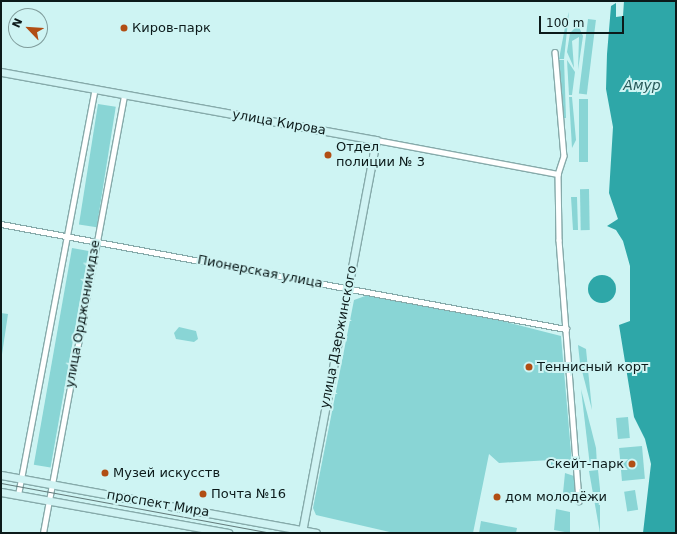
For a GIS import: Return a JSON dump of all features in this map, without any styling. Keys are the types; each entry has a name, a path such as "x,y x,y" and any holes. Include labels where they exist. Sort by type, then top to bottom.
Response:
{"main road":[{"name":"улица Кирова","path":"1,72 376,140"},
{"name":"улица Дзержинского","path":"302,532 376,140"},
{"name":"проспект Мира","path":"1,475 302,532 316,533"},
{"name":"проспект Мира","path":"1,492 228,533"}],"street":[{"path":"555,52 564,156 558,174 566,329 579,501"},
{"path":"18,495 95,89"},
{"name":"улица Орджоникидзе","path":"43,533 124,94"},
{"name":"улица Кирова","path":"376,140 558,174"},
{"name":"Пионерская улица","path":"1,224 566,329"}],"shaded area":[{"path":"569,12 564,59 559,59 566,22"},
{"path":"588,19 596,20 587,94 579,93"},
{"path":"578,25 583,36 578,70 579,37 572,41 574,68 567,52 570,33"},
{"path":"559,60 564,60 566,118 564,118"},
{"path":"567,60 575,72 572,95 569,95"},
{"path":"569,97 572,97 576,140 572,148"},
{"path":"579,99 588,99 588,162 579,162"},
{"path":"98,104 116,107 97,227 79,224"},
{"path":"580,189 589,189 590,230 581,230"},
{"path":"571,197 577,197 578,230 573,230"},
{"path":"72,248 89,251 51,468 34,465"},
{"path":"368,295 487,317 561,336 572,464 569,467 551,466 551,460 499,463 489,454 473,533 394,533 316,515 313,508 354,300"},
{"path":"1,313 8,314 1,361"},
{"path":"179,327 196,331 198,339 194,342 176,339 174,333"},
{"path":"578,345 586,349 592,410 580,363"},
{"path":"581,389 596,448 597,465 590,466"},
{"path":"628,417 630,438 618,439 616,418"},
{"name":"Скейт-парк","path":"642,446 645,479 622,481 619,448"},
{"path":"598,470 600,489 600,533 589,471"},
{"path":"565,473 574,476 575,503 552,498 554,492 563,493"},
{"path":"635,490 638,510 627,511 624,492"},
{"path":"556,509 570,512 570,533 554,530"},
{"path":"481,521 517,528 516,533 479,533"}],"water":[{"name":"Амур","path":"624,1 676,1 676,533 643,533 651,464 645,439 634,417 619,325 630,321 630,266 623,241 616,230 607,226 618,219 609,193 613,127 606,89 607,54 611,6 616,3 616,17 623,16"},
{"path":"602,275 612,279 616,289 612,299 602,303 592,299 588,289 592,279"}],"tram line":[{"path":"1,483 271,533"}],"place":[{"name":"Киров-парк","path":"124,28"},
{"name":"Отдел полиции № 3","path":"328,155"},
{"name":"Теннисный корт","path":"529,367"},
{"name":"Скейт-парк","path":"632,464"},
{"name":"Музей искусств","path":"105,473"},
{"name":"Почта №16","path":"203,494"},
{"name":"дом молодёжи","path":"497,497"}]}
